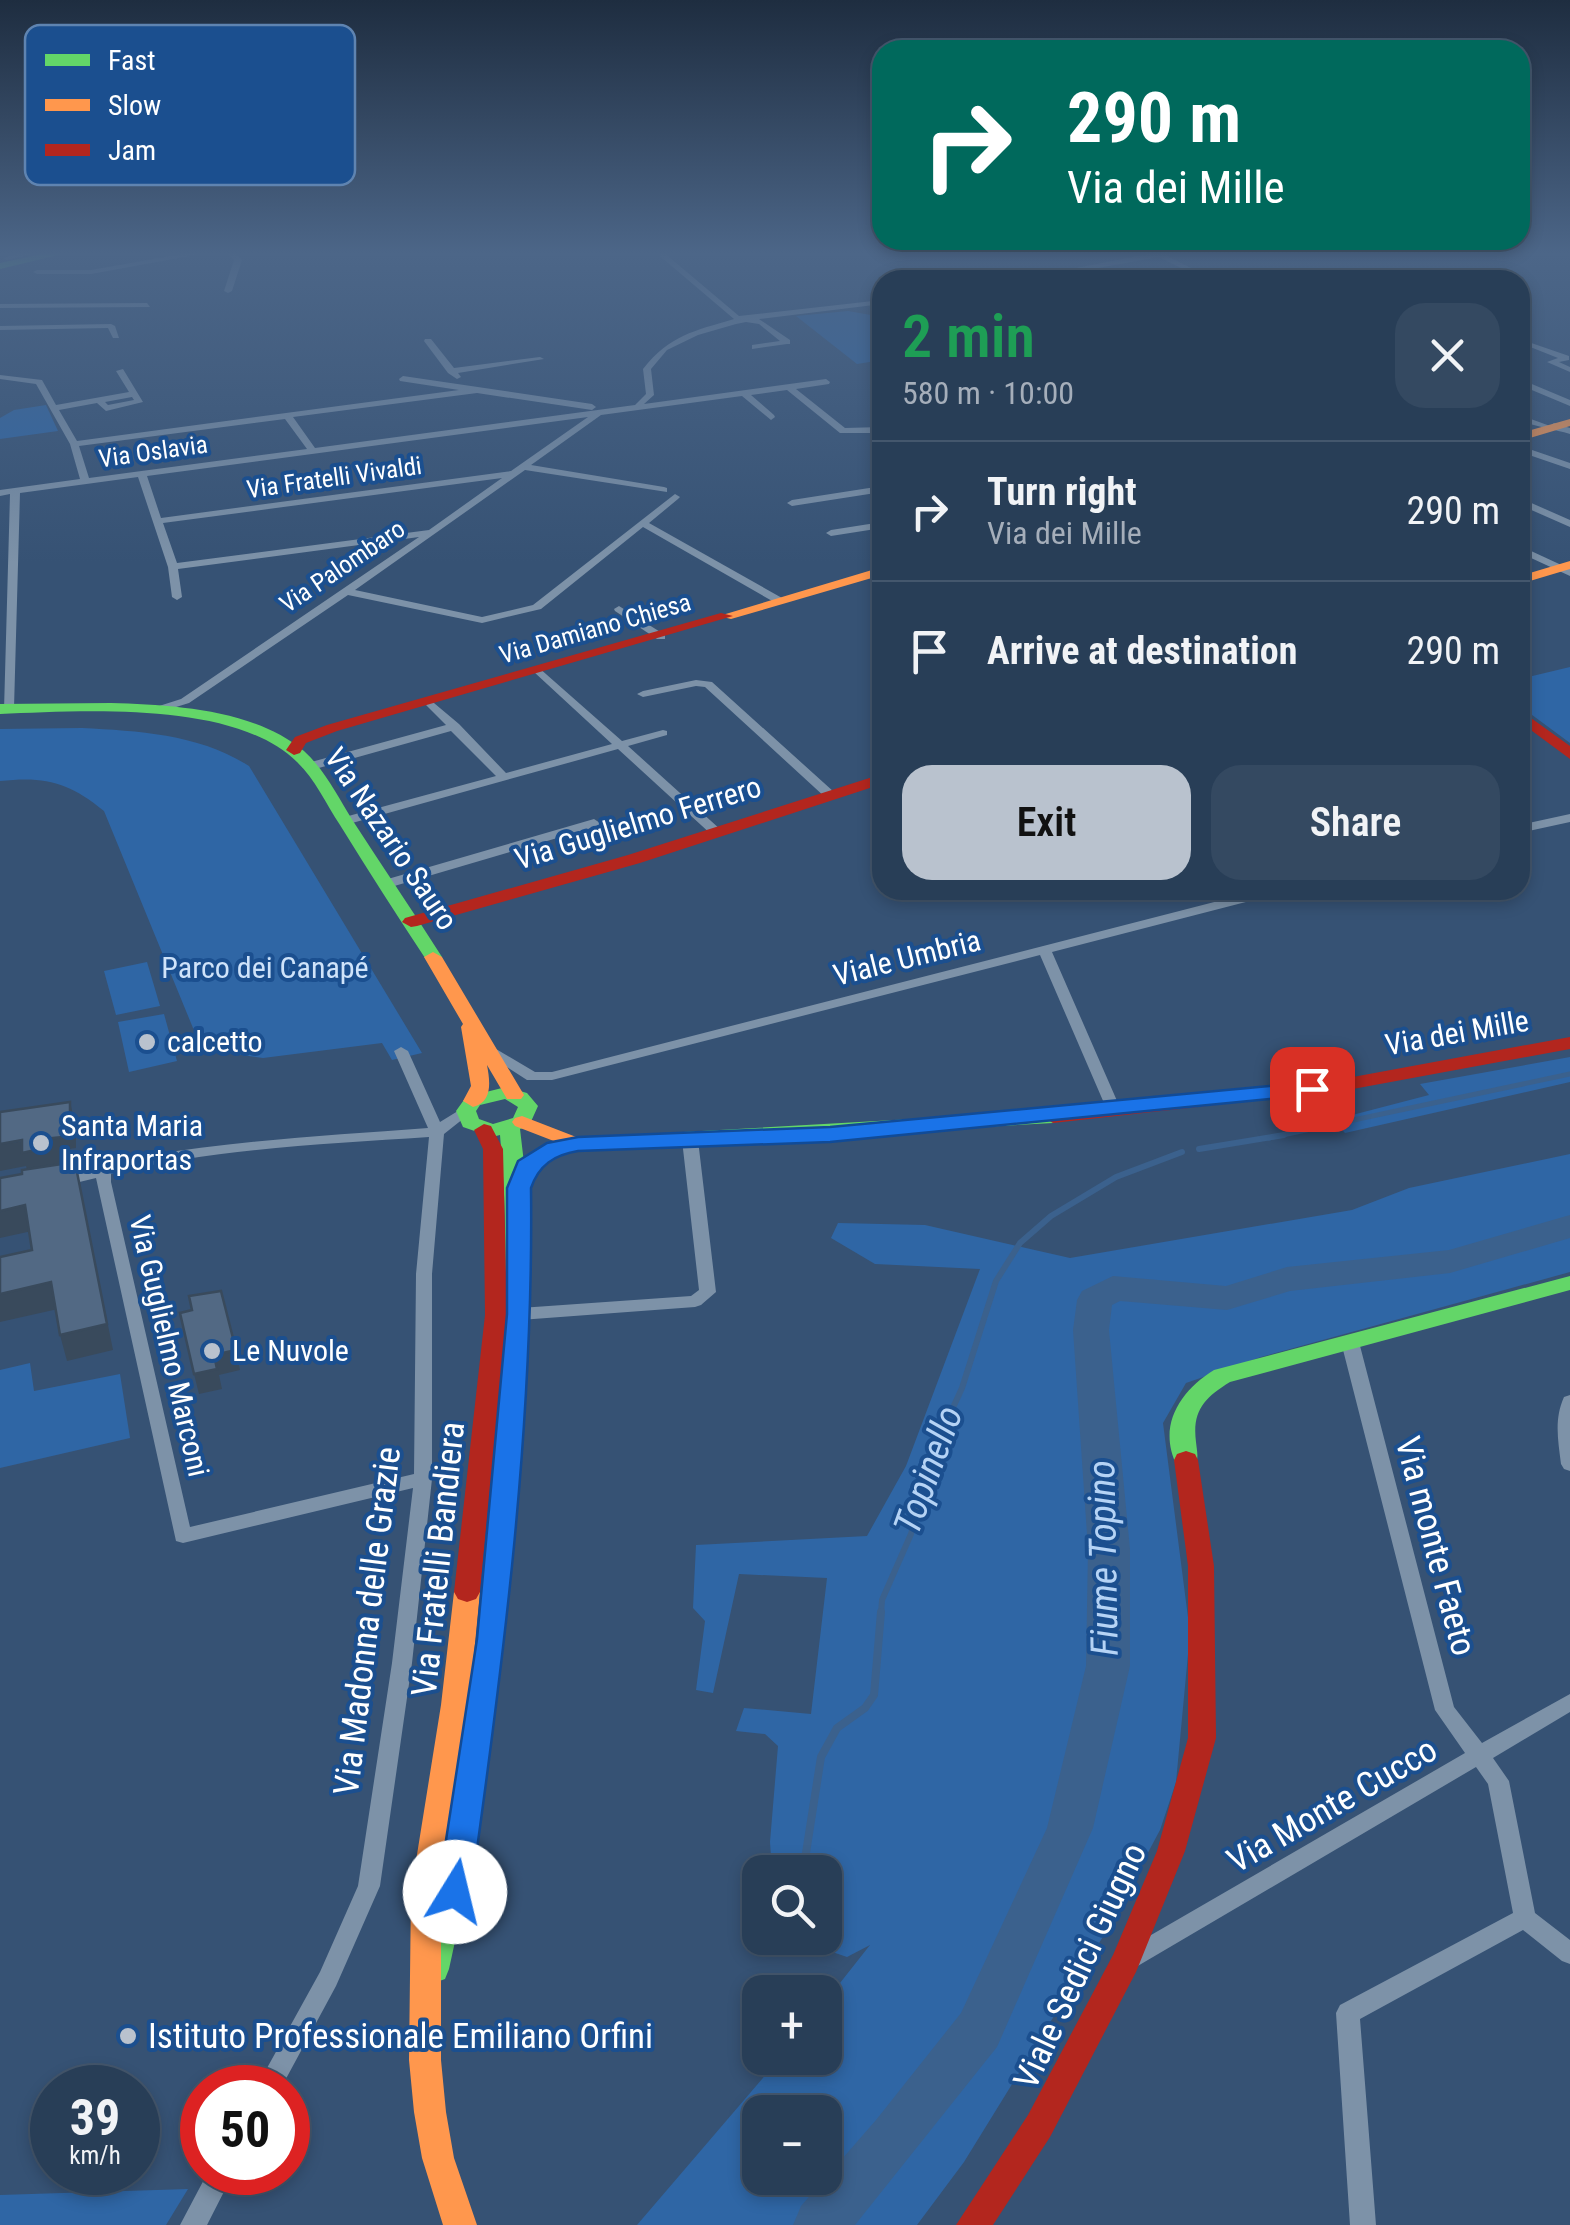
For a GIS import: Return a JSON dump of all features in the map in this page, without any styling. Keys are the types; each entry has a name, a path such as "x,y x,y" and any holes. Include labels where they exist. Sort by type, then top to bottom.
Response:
{"main road":[{"path":"1530,435 1561,427"},
{"path":"1530,578 1567,569"},
{"name":"Via Damiano Chiesa","path":"294,750 300,740 332,728 661,637 778,600 872,577"},
{"name":"Via Nazario Sauro","path":"4,709 187,707 294,750 386,884 519,1098"},
{"path":"1530,723 1570,754"},
{"name":"Via Damiano Chiesa","path":"245,728 299,732 332,728"},
{"name":"Via Guglielmo Ferrero","path":"410,922 716,833 872,783"},
{"name":"Via Nazario Sauro","path":"468,1015 481,1086 475,1117"},
{"name":"Via dei Mille","path":"519,1188 527,1166 538,1155 578,1144 830,1134 1114,1110 1312,1089 1570,1044"},
{"path":"475,1117 497,1093 519,1098"},
{"name":"Via Fratelli Bandiera","path":"427,1995 455,1892 484,1706 520,1314 516,1126 529,1112 519,1098"},
{"path":"475,1117 516,1126"},
{"name":"Via Fratelli Bandiera","path":"460,2225 438,2158 430,2112 425,2060 426,1892 455,1705 496,1316 493,1149 475,1117"},
{"name":"Via dei Mille","path":"516,1126 555,1132 578,1144"},
{"name":"Viale Sedici Giugno","path":"972,2225 1039,2126 1125,1962 1171,1851 1202,1738 1202,1566 1183,1439 1184,1411 1196,1391 1222,1376 1570,1283"}],"street":[{"path":"439,355 471,389"},
{"path":"634,405 650,395 642,380 645,366 657,355"},
{"path":"1558,355 1566,358 1551,362 1570,370"},
{"path":"451,370 540,359"},
{"path":"55,408 134,394 120,371"},
{"path":"0,377 39,382 74,444 85,481"},
{"path":"403,378 606,410"},
{"name":"Via Oslavia","path":"0,493 826,382"},
{"path":"788,386 843,431 872,430"},
{"path":"1530,386 1570,403"},
{"path":"74,444 471,389"},
{"path":"743,392 770,416"},
{"name":"Via Palombaro","path":"187,707 344,591 606,410"},
{"path":"288,417 312,450"},
{"path":"1530,420 1561,427"},
{"path":"1530,452 1570,466"},
{"path":"519,470 664,490"},
{"name":"Via Fratelli Vivaldi","path":"159,522 519,470"},
{"path":"141,473 173,567 177,597"},
{"path":"4,709 15,490"},
{"path":"792,504 872,492"},
{"path":"344,591 482,620 537,607 675,497"},
{"path":"1530,506 1570,524"},
{"path":"644,524 778,600"},
{"path":"830,533 872,526"},
{"path":"173,567 392,535 430,533"},
{"path":"392,535 419,541"},
{"path":"1530,553 1567,569"},
{"path":"620,608 661,637"},
{"path":"538,670 716,833"},
{"path":"644,694 708,684 830,795"},
{"path":"428,701 505,778"},
{"path":"308,767 454,726"},
{"path":"345,821 663,733"},
{"path":"1530,828 1570,818"},
{"path":"386,884 594,824"},
{"name":"Viale Umbria","path":"519,1098 552,1076 1238,900"},
{"path":"1045,951 1114,1110"},
{"path":"401,1051 437,1135"},
{"path":"490,1052 532,1077 552,1076"},
{"path":"53,1183 104,1169 293,1142 437,1135 475,1117"},
{"name":"Via Madonna delle Grazie","path":"281,2065 328,1979 368,1886 402,1662 424,1480 424,1274 437,1135"},
{"path":"520,1314 695,1300 708,1292 690,1140"},
{"name":"Via Guglielmo Marconi","path":"104,1169 103,1182 183,1536 424,1480"},
{"name":"Via monte Faeto","path":"1350,1342 1446,1710 1477,1758 1498,1781 1525,1918"},
{"path":"1570,1401 1565,1425 1570,1464"},
{"name":"Via Monte Cucco","path":"1125,1962 1570,1702"},
{"path":"1363,2225 1348,2013 1525,1918 1570,1954"},
{"path":"193,2225 209,2195"}],"green space":[{"path":"845,355 872,355 872,362 857,364"},
{"path":"46,405 58,431 0,439 0,418 14,410"},
{"path":"1570,667 1570,743 1530,713 1530,677"},
{"name":"Parco dei Canapé","path":"82,728 189,741 249,766 422,1053 392,1060 382,1043 263,1058 219,1052 193,1028 104,811 56,783 30,779 0,781 0,729"},
{"path":"147,962 160,1006 116,1015 104,971"},
{"name":"calcetto","path":"164,1014 177,1061 129,1072 118,1022"},
{"path":"1570,1057 1570,1082 1345,1133 1333,1120 1429,1095 1420,1084"},
{"path":"1570,1154 1570,1272 1261,1357 1186,1383 1163,1423 1190,1633 1176,1782 1160,1830 1104,1935 964,2162 917,2225 637,2225 742,2102 742,2195 842,2195 842,2095 748,2095 765,2075 842,2075 842,1980 870,1945 847,1957 841,1955 842,1855 771,1855 778,1746 765,1734 736,1731 744,1708 811,1714 827,1578 739,1574 713,1693 696,1690 705,1621 693,1608 696,1545 867,1536 906,1466 980,1269 875,1264 831,1238 838,1223 925,1225 1070,1258 1352,1210 1409,1188"},
{"path":"30,1363 34,1391 120,1374 130,1438 0,1468 0,1370"},
{"path":"180,2189 180,2195 184,2195 166,2225 0,2225 0,2195 160,2195 160,2190"}],"building":[{"path":"70,1102 70,1123 63,1124 63,1137 44,1139 44,1148 22,1153 22,1140 0,1144 0,1112"},
{"path":"75,1162 107,1324 60,1335 51,1282 0,1294 0,1257 32,1250 25,1205 0,1211 0,1178 22,1174 22,1170"},
{"name":"Le Nuvole","path":"221,1291 236,1350 214,1355 217,1369 194,1374 180,1313 192,1310 189,1296"}],"waterway":[{"name":"Topinello","path":"1280,1136 1570,1074"},
{"name":"Topinello","path":"1280,1136 1284,1135"},
{"name":"Topinello","path":"1199,1149 1280,1136"},
{"name":"Topinello","path":"1269,1138 1280,1136"},
{"name":"Topinello","path":"881,1614 882,1600 911,1534 935,1447 962,1388 996,1281 1020,1243 1051,1216 1116,1177 1182,1152"},
{"name":"Fiume Topino","path":"820,2225 895,2138 979,2030 1070,1828 1108,1666 1109,1549 1091,1330 1095,1300 1113,1288 1227,1298 1287,1279 1450,1261 1570,1226"},
{"name":"Topinello","path":"806,1855 821,1757 837,1728 865,1708 874,1695 881,1612"}],"traffic: fast":[{"path":"0,709 111,707 188,713 259,732 291,749 319,780 433,957"},
{"path":"506,1093 520,1097 528,1106 522,1122 492,1131 470,1123 466,1111 473,1101 506,1093"},
{"path":"519,1188 542,1157 577,1144 1053,1117"},
{"path":"434,1969 478,1741 503,1509 517,1272 510,1129"},
{"path":"1186,1460 1186,1410 1198,1393 1222,1376 1570,1283"}],"traffic: slow":[{"path":"1530,434 1570,422"},
{"path":"1530,577 1570,565"},
{"path":"726,616 872,574"},
{"path":"433,957 514,1095"},
{"path":"470,1027 481,1086 473,1101"},
{"path":"522,1122 577,1144"},
{"path":"460,2225 438,2158 430,2112 425,2060 426,1892 455,1705 467,1592"}],"traffic: jam":[{"path":"294,750 300,740 332,728 726,616"},
{"path":"1530,723 1570,754"},
{"path":"411,922 634,859 872,782"},
{"path":"1053,1117 1342,1085 1570,1043"},
{"path":"467,1592 496,1315 493,1149 484,1130"},
{"path":"973,2225 1039,2126 1125,1962 1171,1851 1202,1738 1201,1566 1186,1460"}],"place":[{"name":"calcetto","path":"147,1042"},
{"name":"Santa Maria Infraportas","path":"41,1143"},
{"name":"Le Nuvole","path":"212,1351"},
{"name":"Istituto Professionale Emiliano Orfini","path":"128,2036"}],"route":[{"path":"455,1892 492,1639 520,1314 519,1188 527,1166 538,1155 578,1144 830,1134 1312,1089"}]}
